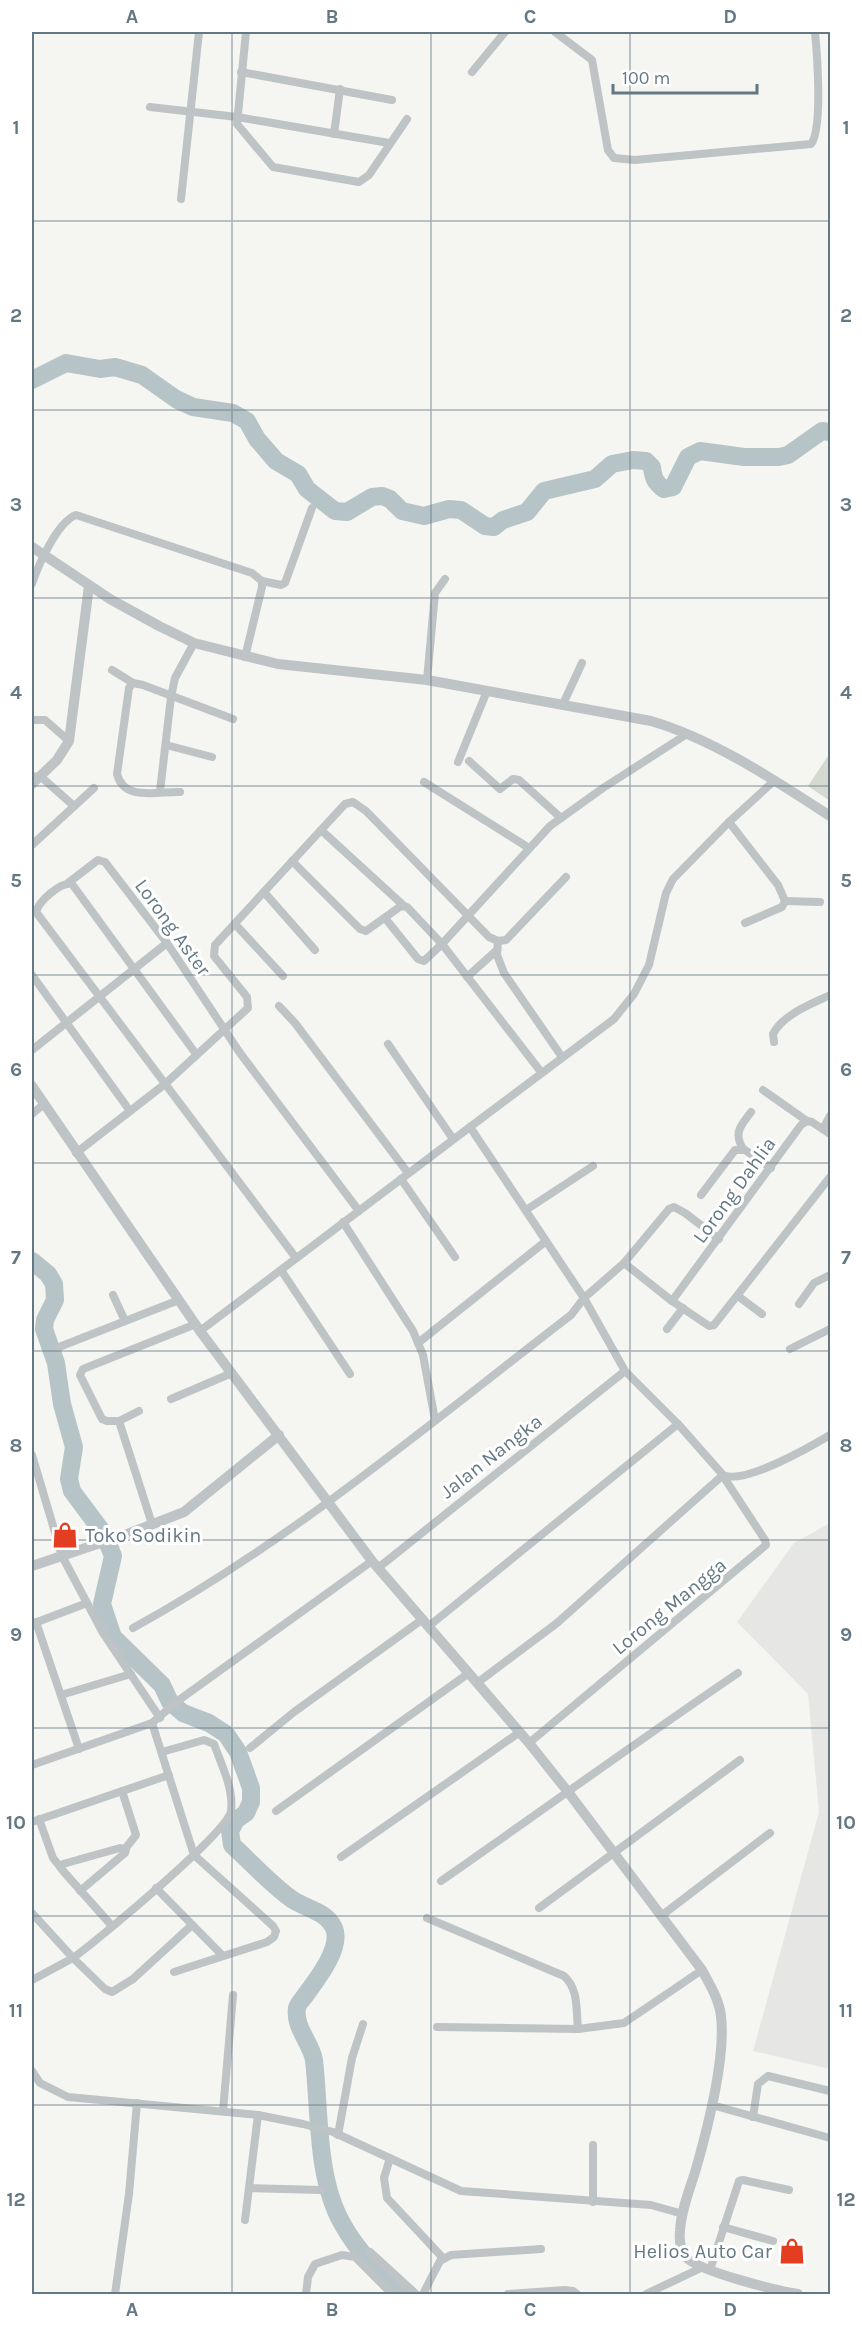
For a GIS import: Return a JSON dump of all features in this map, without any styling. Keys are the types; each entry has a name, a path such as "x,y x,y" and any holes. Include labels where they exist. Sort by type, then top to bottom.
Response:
{"street":[{"path":"181,199 199,32"},
{"path":"246,32 237,117 239,128 273,167 359,182 369,175 407,118"},
{"path":"472,72 505,32"},
{"path":"555,32 592,60 608,150 614,158 634,160 811,144 815,139 817,110 815,32"},
{"path":"241,72 392,100"},
{"path":"334,134 340,89"},
{"path":"150,107 237,117 389,143"},
{"path":"32,584 42,555 68,520 76,515 252,573 262,580 281,585 285,583 312,508"},
{"path":"32,548 140,616 194,643 245,657 344,673 427,680 651,721 687,734 776,780 831,816"},
{"path":"427,680 435,593 445,579"},
{"path":"245,657 262,580"},
{"path":"74,806 34,779 65,751 69,741 89,586"},
{"path":"160,791 175,678 194,643"},
{"path":"563,705 582,663"},
{"path":"112,670 133,683 233,719"},
{"path":"133,683 129,688 118,778 127,789 135,794 160,791 180,792"},
{"path":"458,762 487,691"},
{"path":"32,720 45,720 69,741"},
{"path":"385,918 420,961 425,960 529,848 561,818 687,734"},
{"path":"166,745 212,757"},
{"path":"469,761 500,789 513,779 519,780 561,818"},
{"path":"139,1411 119,1421 106,1421 100,1417 80,1375 82,1369 198,1328 281,1270 614,1019 634,994 649,965 669,886 678,873 729,822 776,780"},
{"path":"424,782 529,848"},
{"path":"32,845 94,788"},
{"path":"76,1152 165,1084 248,1008 247,998 214,956 215,945 345,804 353,802 394,838 497,946 504,973 562,1057"},
{"path":"729,822 778,885 785,901 782,908 745,923"},
{"path":"321,830 411,911 442,944 541,1072"},
{"name":"Lorong Aster","path":"68,883 98,860 105,862 359,1211"},
{"path":"292,861 360,930 366,931 403,905"},
{"path":"468,977 566,877"},
{"path":"196,1054 72,884 62,885 34,909 296,1258"},
{"path":"264,892 315,950"},
{"path":"785,901 820,902"},
{"path":"235,924 283,976"},
{"path":"32,1050 166,943"},
{"path":"32,975 130,1111"},
{"path":"774,1042 773,1034 779,1025 805,1007 831,995"},
{"path":"279,1006 295,1023 404,1176 454,1257"},
{"path":"388,1044 453,1139"},
{"path":"32,1086 198,1328 328,1502 375,1564 529,1743 702,1970 718,2000 722,2028 712,2105 680,2230 683,2251 687,2258 705,2269 794,2294"},
{"path":"763,1090 827,1132 831,1116"},
{"path":"32,1114 44,1104"},
{"path":"751,1112 738,1132 738,1140 743,1149 771,1168"},
{"name":"Lorong Dahlia","path":"672,1301 801,1125 807,1121"},
{"path":"470,1127 584,1298 625,1371 678,1424 723,1475 733,1478 775,1465 831,1436"},
{"path":"700,1195 735,1150 743,1149"},
{"path":"526,1210 593,1166"},
{"path":"624,1263 672,1301 712,1326 717,1323 831,1177"},
{"path":"133,1628 180,1602 328,1502 571,1315 584,1298 624,1263 669,1209 674,1207 685,1213 719,1239"},
{"path":"343,1222 413,1331 423,1355 435,1420"},
{"path":"418,1343 546,1241"},
{"path":"281,1270 350,1374"},
{"path":"799,1304 814,1283 831,1275"},
{"path":"113,1295 125,1321"},
{"path":"738,1296 762,1314"},
{"path":"59,1347 179,1300"},
{"path":"668,1329 682,1308"},
{"path":"790,1350 831,1329"},
{"name":"Jalan Nangka","path":"32,1765 152,1724 179,1700 375,1564 625,1371"},
{"path":"171,1399 232,1373"},
{"path":"119,1421 152,1524"},
{"path":"250,1748 294,1712 426,1622 678,1424"},
{"path":"32,1566 184,1512 279,1435"},
{"path":"32,1461 62,1556 103,1634 160,1718"},
{"path":"477,1683 557,1623 723,1475"},
{"name":"Lorong Mangga","path":"529,1743 766,1545 723,1475"},
{"path":"79,1749 34,1623 87,1603"},
{"path":"276,1811 470,1673"},
{"path":"441,1881 738,1673"},
{"path":"61,1695 131,1674"},
{"path":"152,1724 194,1855 275,1929 275,1935 271,1940 174,1972"},
{"path":"341,1857 520,1732"},
{"path":"32,1980 73,1958 112,1926 194,1855 228,1818 231,1810 228,1786 214,1744 204,1740 162,1752"},
{"path":"539,1908 740,1760"},
{"path":"112,1926 53,1858 35,1821 169,1775"},
{"path":"80,1890 125,1853 125,1849 136,1835 122,1791"},
{"path":"661,1916 770,1833"},
{"path":"61,1868 63,1864 125,1849"},
{"path":"156,1888 222,1955"},
{"path":"32,1913 73,1958 105,1989 112,1992 133,1979 192,1924"},
{"path":"426,1918 564,1976 574,1990 578,2029"},
{"path":"437,2028 578,2029 629,2021 702,1970"},
{"path":"223,2111 234,1995"},
{"path":"335,2134 352,2058 363,2024"},
{"path":"32,2071 36,2084 65,2096 258,2115 303,2124 335,2134 461,2192 651,2205 683,2214"},
{"path":"753,2117 759,2084 768,2076 831,2091"},
{"path":"116,2295 129,2194 137,2103"},
{"path":"712,2105 831,2138"},
{"path":"245,2220 258,2115"},
{"path":"593,2145 593,2202"},
{"path":"390,2158 384,2185 387,2198 443,2258"},
{"path":"646,2295 705,2269 739,2181 789,2190"},
{"path":"249,2188 321,2190"},
{"path":"723,2227 773,2241"},
{"path":"423,2295 443,2258 451,2255 541,2249"},
{"path":"370,2252 416,2295"},
{"path":"306,2295 308,2277 315,2264 346,2255 359,2259 392,2295"},
{"path":"508,2295 573,2290 577,2295"}],"shaded area":[{"path":"828,756 830,758 830,801 808,786"},
{"path":"830,1523 830,2069 753,2051 819,1812 808,1694 737,1622 794,1543"}],"waterway":[{"path":"32,380 66,363 100,369 115,367 142,375 176,399 193,407 233,413 247,421 257,439 276,461 298,474 307,489 335,511 347,512 372,497 382,496 390,499 402,511 424,516 449,509 461,510 485,526 494,527 503,520 527,512 544,491 595,479 612,464 633,460 646,461 652,467 657,482 664,489 673,487 688,457 700,451 744,457 779,457 788,455 822,431 830,432"},
{"path":"32,1261 48,1274 54,1284 55,1300 45,1320 44,1329 56,1363 62,1404 74,1447 69,1479 72,1491 104,1534 113,1556 102,1604 113,1637 162,1685 170,1702 183,1713 209,1723 226,1734 238,1752 251,1788 251,1802 246,1813 236,1820 230,1831 232,1845 269,1881 298,1903 321,1914 331,1922 334,1928 336,1936 332,1953 297,2008 298,2022 314,2060 324,2166 334,2207 349,2235 370,2262 402,2294"}],"place":[{"name":"Toko Sodikin","path":"65,1535"},
{"name":"Helios Auto Car","path":"792,2251"}]}
